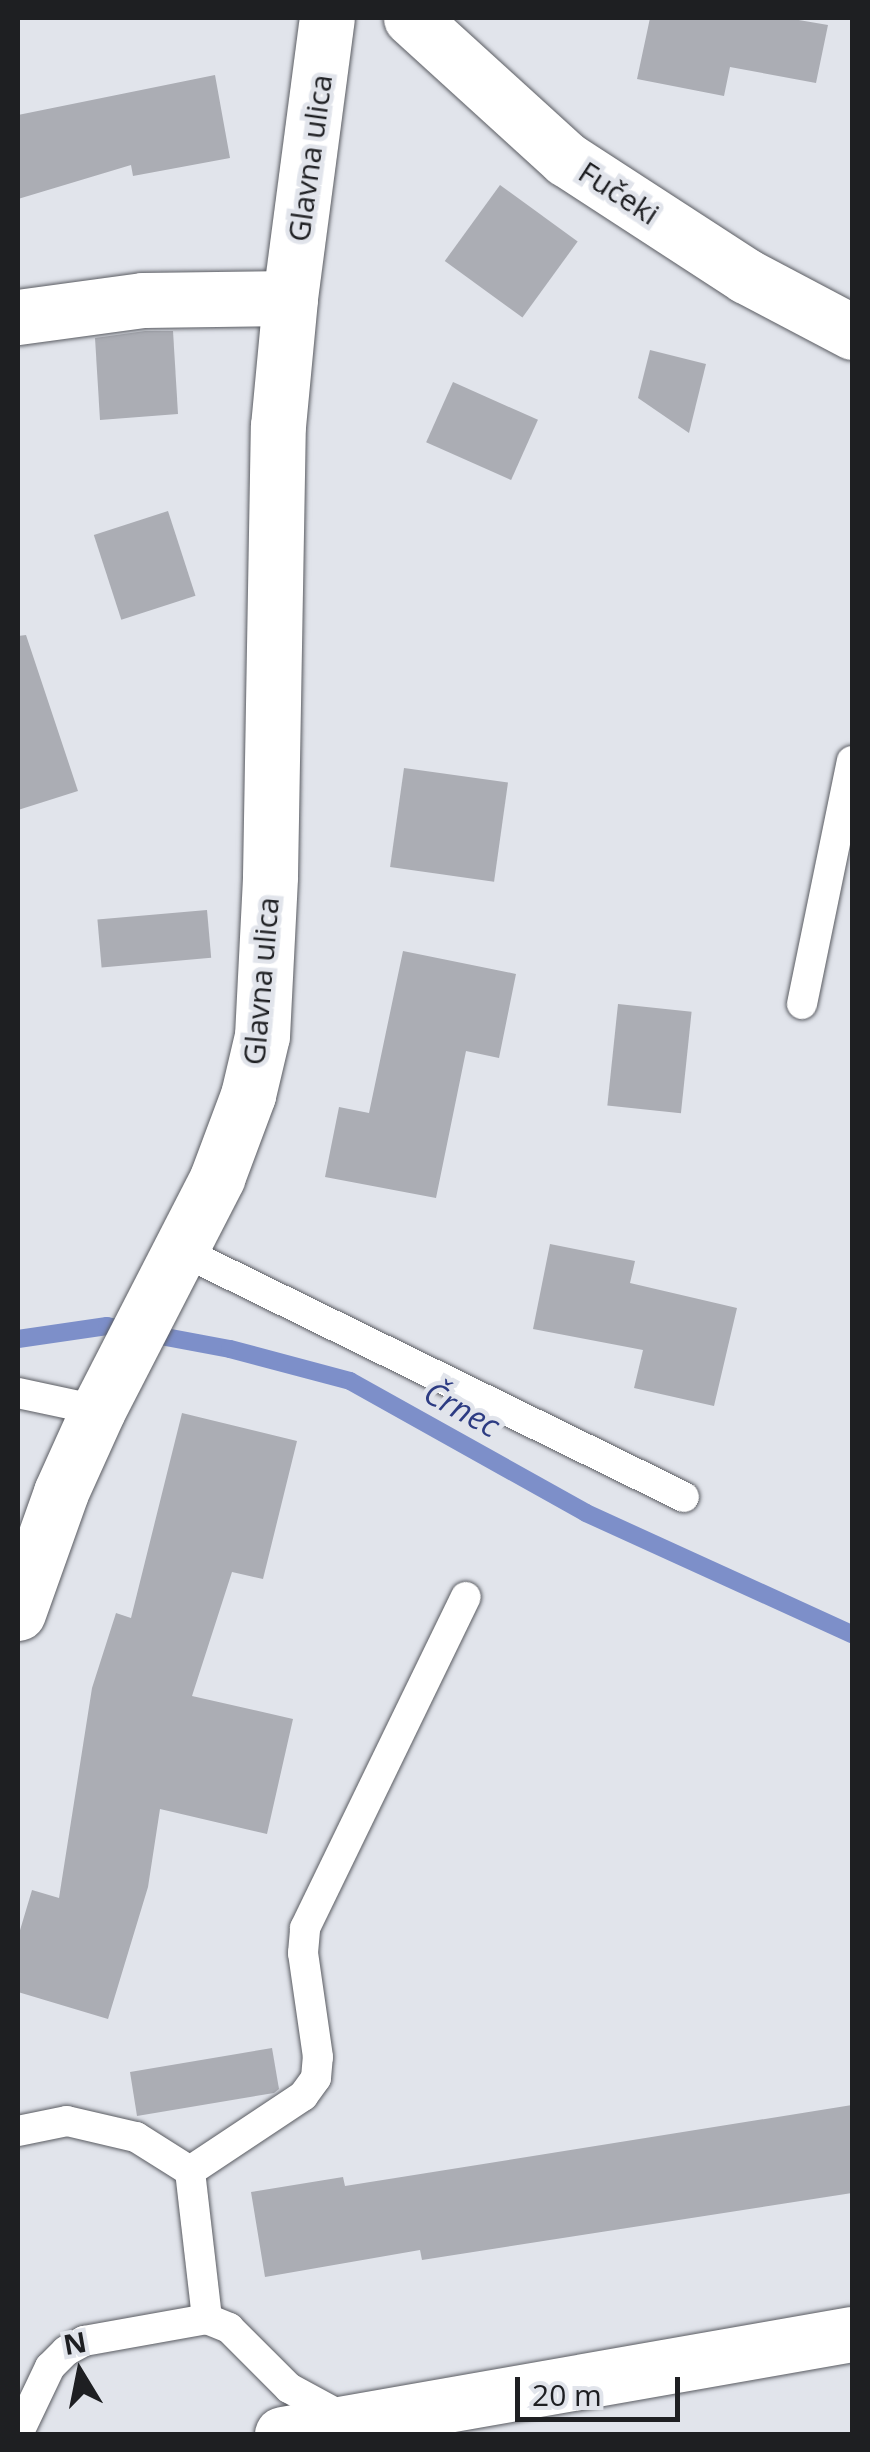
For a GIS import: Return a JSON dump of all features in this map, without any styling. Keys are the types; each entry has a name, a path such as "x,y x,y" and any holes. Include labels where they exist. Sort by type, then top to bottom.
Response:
{"street":[{"name":"Glavna ulica","path":"18,1614 61,1492 98,1410 217,1178 243,1108 262,1036 270,876 278,426 290,298 327,18"},
{"name":"Fučeki","path":"412,18 566,160 746,276 852,332"},
{"path":"18,316 144,300 290,298"},
{"path":"282,2434 852,2334"}],"lane":[{"path":"802,1004 852,760"},
{"path":"182,1251 684,1497"},
{"path":"18,1393 98,1410"},
{"path":"190,2171 303,2096 316,2078 318,2057 303,1953 305,1928 466,1597"},
{"path":"18,2130 67,2121 136,2137 190,2171"},
{"path":"190,2171 207,2319"},
{"path":"18,2434 50,2367 84,2340 207,2319 229,2328 289,2388 317,2407 353,2422"}],"building":[{"path":"650,18 787,18 828,25 816,83 730,67 724,96 637,79"},
{"path":"215,75 230,158 133,176 131,165 18,199 18,115"},
{"path":"500,185 578,241 522,317 445,261"},
{"path":"173,331 178,414 100,420 95,338"},
{"path":"650,350 706,364 689,433 638,398"},
{"path":"453,382 538,420 511,480 426,442"},
{"path":"168,511 196,596 121,620 94,535"},
{"path":"26,635 78,791 18,810 18,636"},
{"path":"404,768 508,783 494,882 390,867"},
{"path":"207,910 211,958 102,967 97,920"},
{"path":"403,951 516,974 499,1058 466,1051 436,1198 325,1177 339,1107 369,1113"},
{"path":"618,1004 692,1012 681,1113 607,1105"},
{"path":"550,1244 635,1261 630,1283 737,1308 714,1406 634,1388 643,1350 533,1329"},
{"path":"182,1413 297,1441 263,1579 232,1572 192,1696 293,1719 267,1834 160,1809 148,1887 108,2019 18,1992 18,1937 32,1890 59,1898 92,1688 116,1613 131,1618"},
{"path":"272,2048 279,2089 274,2093 137,2116 130,2072"},
{"path":"852,2105 852,2193 422,2260 420,2250 265,2277 251,2192 343,2177 345,2186"}],"waterway":[{"name":"Črnec","path":"18,1339 107,1326 230,1349 350,1381 586,1513 852,1634"}]}
